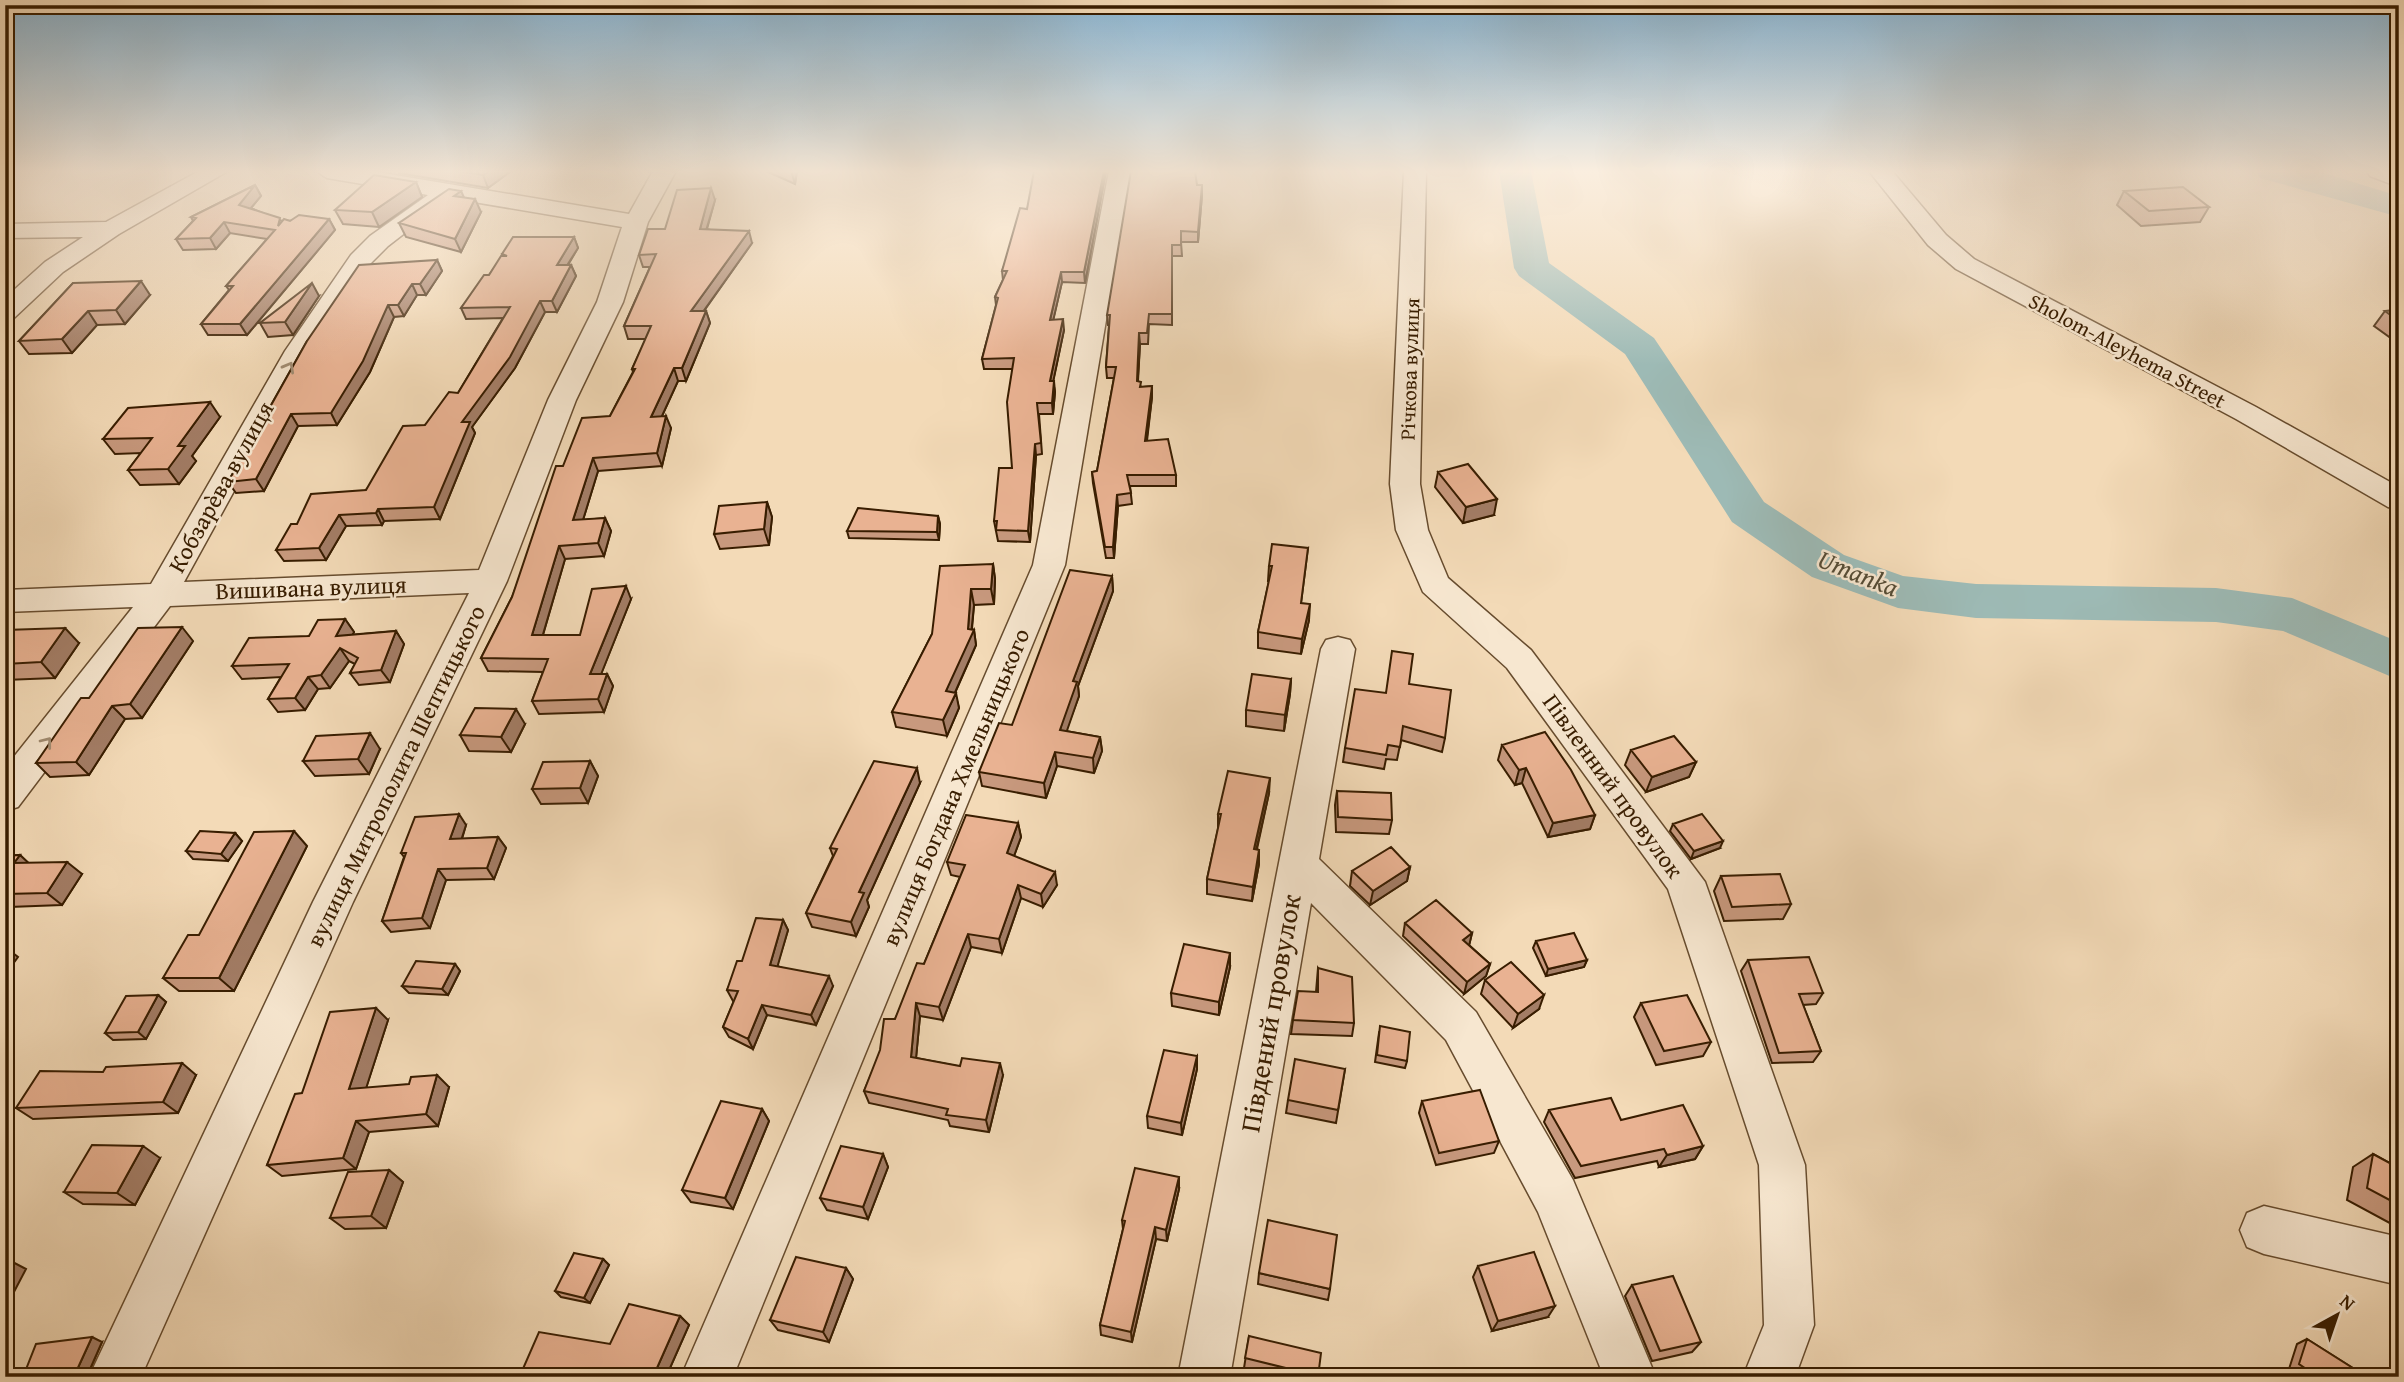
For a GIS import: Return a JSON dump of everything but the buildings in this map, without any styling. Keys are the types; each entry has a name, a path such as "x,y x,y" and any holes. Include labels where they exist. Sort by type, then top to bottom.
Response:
{"street":[{"path":"5,312 54,267 101,235"},
{"name":"Кобзарèва вулиця","path":"5,796 162,593 298,351 360,260 387,235"},
{"name":"вулиця Митрополита Шептицького","path":"115,1377 333,902 491,581 562,400 610,302 632,235"},
{"name":"вулиця Богдана Хмельницького","path":"707,1377 1049,565 1108,235"},
{"name":"Річкова вулиця","path":"1405,484 1413,280 1411,235"},
{"name":"Sholom-Aleyhema Street","path":"1933,235 1965,264 2246,413 2399,500"},
{"name":"Півленний провулок","path":"1405,484 1412,530 1434,584 1519,659 1685,882 1782,1165 1788,1325 1769,1377"},
{"name":"Вишивана вулиця","path":"5,601 491,581"},
{"name":"Південий провулок","path":"1204,1377 1338,649"},
{"path":"1297,863 1461,1026 1556,1197 1630,1377"},
{"path":"2264,1230 2399,1261"}],"waterway":[{"name":"Umanka","path":"1526,235 1532,268 1640,346 1748,512 1828,566 1898,592 1976,601 2216,605 2292,615 2399,662"}]}
